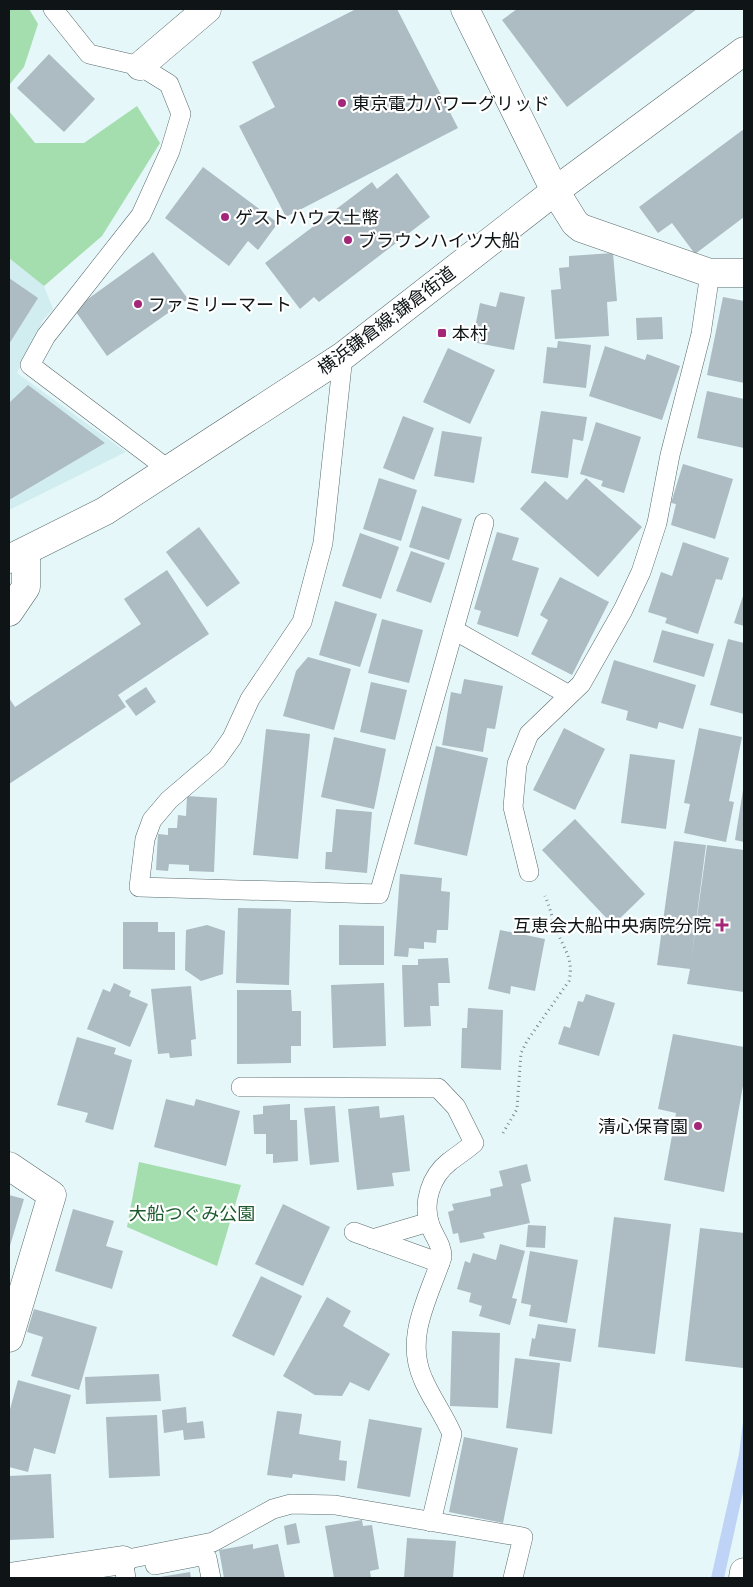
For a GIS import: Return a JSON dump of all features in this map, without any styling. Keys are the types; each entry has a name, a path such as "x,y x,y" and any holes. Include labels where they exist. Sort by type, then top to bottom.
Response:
{"street":[{"path":"140,66 207,9"},
{"path":"465,9 555,191 575,223 581,228 710,273 744,273"},
{"name":"横浜鎌倉線;鎌倉街道","path":"17,556 105,511 343,356 555,191 744,51"},
{"path":"9,612 26,587 17,556"},
{"path":"9,1166 52,1195 9,1338"},
{"path":"9,1578 125,1570"},
{"path":"743,1578 744,1572"}],"lane":[{"path":"53,9 89,54 140,66 168,84 181,114 170,151 141,215 46,336 30,365 169,470"},
{"path":"529,872 513,806 518,764 529,734 581,684 623,610 651,546 701,334 710,273"},
{"path":"343,356 323,543 302,622 250,700 232,738 217,759 169,800 152,820 145,839 139,887 379,894 484,523"},
{"path":"454,630 569,695"},
{"path":"241,1087 438,1088 456,1106 474,1143 448,1163 434,1180 428,1198 429,1222 442,1248 440,1263 415,1335 414,1351 422,1379 452,1434 431,1522"},
{"path":"372,1239 429,1222"},
{"path":"354,1232 440,1263"},
{"path":"125,1570 213,1542 273,1509 291,1504 336,1505 523,1537 513,1578"},
{"path":"125,1570 201,1556 207,1558 211,1578"}],"path":[{"path":"502,1137 504,1129 517,1109 521,1053 527,1041 569,981 571,971 571,960 556,929 552,911 529,872"}],"shaded area":[{"path":"9,258 44,286 53,309 43,320 17,373 126,452 9,510"}],"green space":[{"path":"9,9 29,9 38,24 24,67 9,85"},
{"path":"137,106 160,143 102,236 44,286 9,258 9,111 35,143 84,143"},
{"name":"大船つぐみ公園","path":"139,1162 241,1185 217,1266 127,1227"}],"water":[{"path":"744,1414 744,1488 724,1578 711,1578 739,1454"}],"building":[{"path":"356,9 397,9 458,128 286,217 239,126 275,107 252,62"},
{"path":"517,9 697,9 567,107 502,20"},
{"path":"49,54 95,99 64,132 17,88"},
{"path":"744,129 744,217 695,254 672,223 658,233 639,207"},
{"path":"203,167 278,223 258,250 248,241 229,266 165,218"},
{"name":"ブラウンハイツ大船","path":"397,173 430,217 319,302 314,297 300,309 265,263 372,182 377,189"},
{"path":"153,252 188,299 107,356 74,309"},
{"path":"613,253 617,301 607,302 609,336 555,339 551,290 561,289 559,268 569,267 569,256"},
{"path":"9,278 38,298 9,344"},
{"path":"500,292 525,297 514,350 472,342 480,303 496,307"},
{"path":"723,297 744,301 744,383 707,375"},
{"path":"662,317 663,339 637,340 636,318"},
{"path":"558,341 591,345 586,388 543,383 547,347 557,348"},
{"path":"605,346 645,360 647,354 680,366 662,420 589,396"},
{"path":"448,348 495,370 470,424 423,402"},
{"path":"28,385 105,443 9,500 9,403"},
{"path":"707,391 744,399 744,448 697,438"},
{"path":"541,411 587,417 583,441 573,439 568,478 531,473"},
{"path":"403,416 434,428 414,480 383,468"},
{"path":"596,422 641,437 624,493 601,486 603,481 580,474"},
{"path":"442,431 482,437 474,483 434,476"},
{"path":"683,464 733,479 715,539 671,525 676,504 671,503"},
{"path":"379,478 417,490 401,541 363,529"},
{"path":"586,478 642,527 598,577 520,509 545,481 567,500"},
{"path":"422,506 462,519 449,560 409,547"},
{"path":"199,527 240,583 207,607 166,552"},
{"path":"497,532 519,538 512,560 539,568 518,637 477,624 481,611 474,609"},
{"path":"360,533 399,547 381,599 342,586"},
{"path":"683,542 729,558 722,580 716,579 698,634 665,623 667,618 648,612 661,572 672,576"},
{"path":"411,551 445,563 431,603 396,591"},
{"path":"167,570 209,634 118,695 126,707 9,784 9,698 15,707 141,624 124,599"},
{"path":"560,577 609,602 572,675 531,654 548,620 540,615"},
{"path":"744,593 744,626 734,623"},
{"path":"335,601 377,614 360,667 319,655"},
{"path":"382,619 423,630 409,683 368,673"},
{"path":"662,630 714,644 704,677 653,662"},
{"path":"728,639 744,643 744,714 710,705"},
{"path":"308,657 351,669 334,730 283,716 296,671"},
{"path":"614,660 696,685 683,729 659,722 657,729 626,720 628,711 601,703"},
{"path":"464,679 503,686 495,729 487,728 483,752 442,745 451,692 461,694"},
{"path":"371,682 407,690 395,740 360,732"},
{"path":"146,687 156,702 136,716 125,701"},
{"path":"564,728 605,749 575,810 533,790"},
{"path":"699,728 742,737 729,801 734,802 726,842 684,833 690,804 684,803"},
{"path":"266,729 310,734 298,859 253,855"},
{"path":"334,737 386,749 374,809 321,797"},
{"path":"436,746 488,758 467,856 414,844"},
{"path":"630,754 675,760 666,829 621,823"},
{"path":"744,790 744,842 735,840"},
{"path":"187,796 217,798 214,872 189,871 189,865 169,864 168,871 156,870 158,834 168,835 168,828 177,828 178,815 186,816"},
{"path":"336,809 372,812 367,873 325,869 326,852 332,852"},
{"path":"575,819 645,894 613,925 542,850"},
{"path":"674,841 706,845 691,961 707,845 744,850 744,992 687,984 690,969 657,965"},
{"path":"400,874 442,878 441,891 450,892 448,930 437,930 436,943 424,942 424,949 409,948 408,957 394,956"},
{"path":"238,908 291,909 289,985 236,983"},
{"path":"123,922 158,922 158,932 175,932 175,970 123,969"},
{"path":"207,925 225,931 223,974 201,981 185,970 186,930"},
{"path":"339,925 384,926 384,965 339,965"},
{"path":"500,930 545,939 535,991 511,986 510,994 488,989"},
{"path":"448,958 450,983 438,983 439,1006 430,1006 431,1026 404,1027 402,965 418,965 418,959"},
{"path":"114,983 131,991 129,996 148,1004 130,1047 87,1029 103,989 110,992"},
{"path":"384,983 386,1046 333,1048 331,985"},
{"path":"191,986 196,1039 191,1040 192,1056 170,1058 169,1053 158,1054 151,989"},
{"path":"237,990 291,990 292,1011 301,1011 301,1046 291,1046 291,1063 237,1064"},
{"path":"586,994 615,1003 599,1056 558,1044 564,1026 570,1028 578,1001 583,1002"},
{"path":"468,1008 503,1010 501,1070 461,1068 462,1028 467,1028"},
{"path":"673,1034 744,1047 744,1080 724,1192 664,1180 676,1113 658,1109"},
{"path":"77,1037 116,1048 114,1054 132,1060 113,1130 85,1122 88,1113 57,1105"},
{"path":"166,1099 194,1106 196,1099 240,1111 226,1166 154,1147"},
{"path":"290,1104 290,1120 297,1120 298,1161 273,1163 273,1154 266,1154 266,1134 254,1134 253,1115 263,1114 263,1106"},
{"path":"335,1106 339,1162 310,1165 304,1108"},
{"path":"379,1106 380,1118 404,1115 410,1171 392,1173 394,1186 357,1190 348,1109"},
{"path":"527,1164 531,1181 521,1184 530,1223 483,1233 485,1238 460,1243 458,1233 453,1234 448,1212 454,1210 452,1204 491,1196 490,1189 503,1186 499,1171"},
{"path":"9,1195 24,1199 9,1249"},
{"path":"283,1204 330,1227 303,1286 255,1264"},
{"path":"73,1209 114,1221 106,1246 123,1251 112,1289 55,1271"},
{"path":"614,1217 671,1224 655,1354 598,1347"},
{"path":"528,1225 546,1226 545,1248 526,1247"},
{"path":"700,1228 744,1233 743,1368 685,1361"},
{"path":"500,1244 525,1251 512,1298 517,1299 510,1325 479,1316 482,1306 469,1302 471,1293 457,1289 465,1261 470,1263 473,1253 496,1260"},
{"path":"530,1251 578,1260 567,1323 529,1316 531,1305 521,1303"},
{"path":"261,1276 302,1296 274,1356 232,1336"},
{"path":"327,1297 351,1311 343,1326 390,1354 369,1391 350,1382 342,1396 315,1395 283,1376"},
{"path":"34,1309 97,1327 79,1390 31,1376 43,1337 27,1332"},
{"path":"538,1324 576,1329 571,1362 529,1356 532,1338 535,1339"},
{"path":"452,1331 500,1333 498,1408 450,1406"},
{"path":"515,1358 560,1363 552,1434 506,1428"},
{"path":"159,1374 161,1401 86,1404 85,1377"},
{"path":"18,1380 71,1395 55,1454 34,1448 28,1472 9,1467 9,1413"},
{"path":"186,1407 187,1423 203,1421 205,1438 184,1440 183,1430 164,1433 162,1410"},
{"path":"277,1411 302,1414 299,1434 341,1441 339,1460 347,1461 345,1481 293,1474 292,1478 267,1475"},
{"path":"157,1415 160,1476 109,1478 106,1417"},
{"path":"369,1419 422,1428 410,1497 357,1488"},
{"path":"464,1437 518,1448 503,1523 449,1512"},
{"path":"51,1474 54,1538 9,1540 9,1476"},
{"path":"362,1520 363,1526 372,1525 379,1569 370,1571 371,1578 334,1578 325,1526"},
{"path":"296,1523 300,1543 287,1545 284,1526"},
{"path":"407,1538 456,1541 453,1578 404,1578"},
{"path":"253,1544 253,1549 278,1544 285,1578 224,1578 219,1550"},
{"path":"190,1572 191,1578 160,1577"}],"place":[{"name":"東京電力パワーグリッド","path":"342,103"},
{"name":"ゲストハウス土幣","path":"225,217"},
{"name":"ブラウンハイツ大船","path":"348,240"},
{"name":"ファミリーマート","path":"138,304"},
{"name":"本村","path":"442,333"},
{"name":"互恵会大船中央病院分院","path":"722,925"},
{"name":"清心保育園","path":"698,1126"}]}
